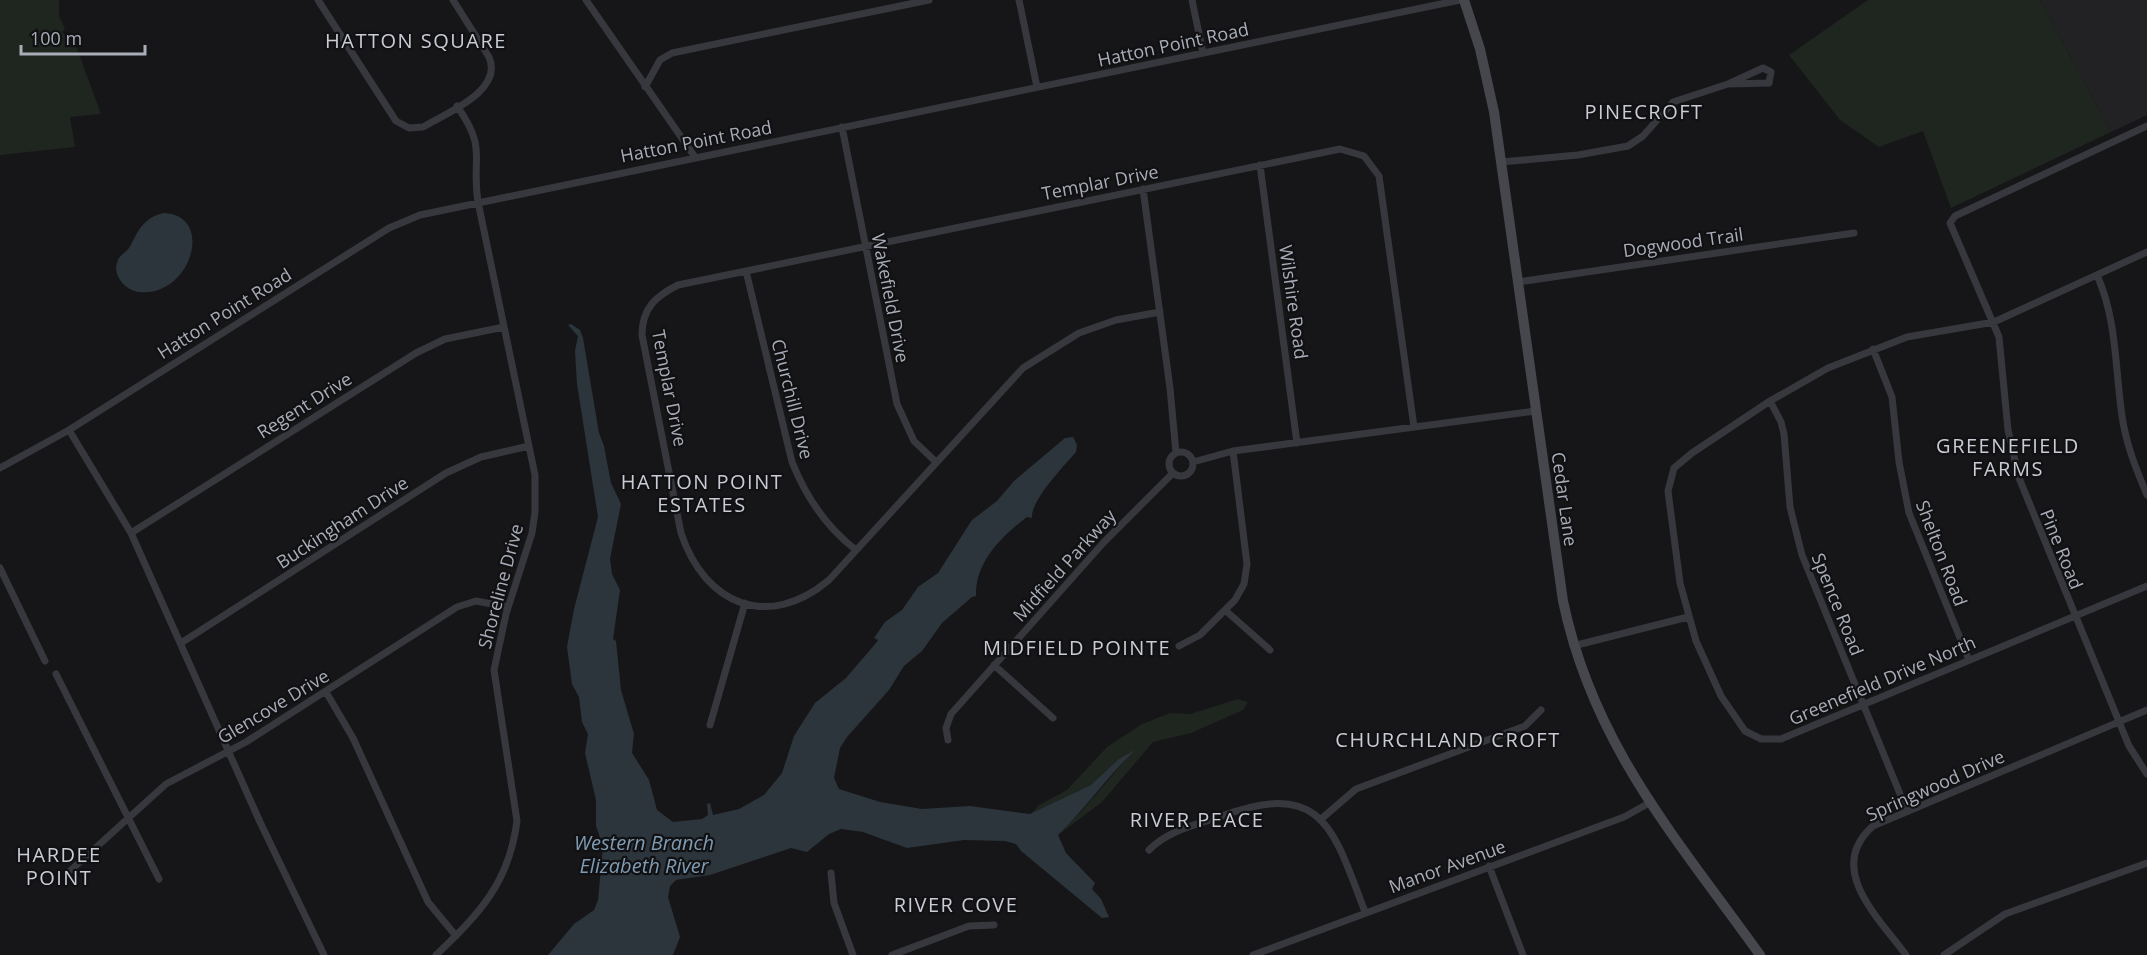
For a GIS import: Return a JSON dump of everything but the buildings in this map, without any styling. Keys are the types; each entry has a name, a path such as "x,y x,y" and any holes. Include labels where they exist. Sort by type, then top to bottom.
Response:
{"main road":[{"name":"Cedar Lane","path":"1462,0 1487,77 1563,601 1573,646 1584,678 1610,737 1651,802 1760,955"}],"street":[{"path":"318,0 400,125 409,128 423,127 486,86 493,70 489,57 453,0"},
{"path":"586,0 695,157"},
{"path":"645,87 660,60 672,53 928,0"},
{"path":"1019,0 1037,87"},
{"path":"1192,0 1203,53"},
{"name":"Hatton Point Road","path":"0,468 69,430 389,228 420,215 1462,0"},
{"path":"1501,162 1596,153 1628,146 1643,136 1673,102 1728,84 1758,69 1769,70 1772,77 1764,84 1728,84"},
{"name":"Shoreline Drive","path":"436,955 475,917 496,889 505,871 514,838 517,820 494,670 508,607 532,534 535,512 535,475 478,202 475,179 478,145 469,123 457,106"},
{"name":"Pine Road","path":"2147,126 1955,216 1950,224 1994,322 2002,354 2008,430 2019,478 2118,722 2129,746 2147,774"},
{"name":"Wakefield Drive","path":"842,127 901,417 914,441 936,462"},
{"name":"Templar Drive","path":"1160,312 1100,325 1041,355 1016,374 829,580 806,597 782,605 745,603 712,587 687,550 642,326 653,300 678,285 1340,149 1356,152 1375,168 1383,208 1414,427"},
{"name":"Wilshire Road","path":"1260,165 1298,443"},
{"path":"1143,189 1176,453"},
{"name":"Dogwood Trail","path":"1518,282 1854,233"},
{"name":"Greenefield Drive North","path":"2147,252 1994,322 1930,331 1874,349 1828,368 1770,401 1680,461 1671,475 1668,491 1680,583 1688,617 1721,696 1740,724 1753,736 1770,740 1781,739 2147,586"},
{"name":"Churchill Drive","path":"746,271 781,421 796,473 825,520 856,550"},
{"path":"2097,275 2112,320 2117,382 2128,445 2147,495"},
{"name":"Regent Drive","path":"131,533 416,353 445,339 504,327"},
{"name":"Shelton Road","path":"1874,349 1892,397 1899,462 1909,513 1969,660"},
{"name":"Spence Road","path":"1770,401 1781,422 1784,434 1791,507 1802,555 1907,811"},
{"path":"1193,462 1233,452 1536,411"},
{"path":"69,430 131,533 229,752 324,955"},
{"name":"Buckingham Drive","path":"181,643 446,472 481,457 529,447"},
{"path":"1184,452 1193,462 1192,470 1180,477 1173,473 1169,466 1170,459 1176,453 1184,452"},
{"path":"1179,646 1200,635 1225,610 1244,584 1247,564 1233,452"},
{"name":"Midfield Parkway","path":"948,740 946,728 951,714 1104,542 1173,473"},
{"path":"0,568 45,661"},
{"name":"Glencove Drive","path":"70,871 172,780 229,752 465,603 485,601 508,607"},
{"path":"710,725 745,603"},
{"path":"1225,610 1270,650"},
{"path":"1573,646 1688,617"},
{"path":"994,665 1053,718"},
{"path":"56,674 159,879"},
{"path":"326,692 353,738 428,902 456,936"},
{"path":"1320,820 1356,789 1525,726 1541,710"},
{"name":"Springwood Drive","path":"1906,955 1858,888 1853,860 1865,834 1874,826 1907,811 2147,710"},
{"name":"Manor Avenue","path":"1253,955 1624,817 1651,802"},
{"path":"1149,850 1170,835 1258,803 1290,804 1320,820 1336,837 1365,912"},
{"path":"1944,955 2005,914 2147,863"},
{"path":"1489,866 1523,955"},
{"path":"831,873 834,903 853,955"},
{"path":"892,955 969,926 993,925"}],"shaded area":[{"path":"0,0 59,0 59,16 65,29 62,32 75,43 101,114 70,117 75,147 0,155"},
{"path":"1868,0 2040,0 2111,132 1951,208 1923,131 1879,147 1840,120 1789,55"},
{"path":"2040,0 2147,0 2147,115 2111,132"},
{"path":"1238,699 1248,702 1243,710 1191,733 1153,742 1102,802 1058,835 1132,752 1091,785 1031,814 1039,805 1067,790 1107,747 1142,724 1170,713 1190,714"}],"water":[{"path":"163,213 179,217 189,227 192,240 190,255 183,270 172,282 157,290 133,291 117,275 119,258 129,248 144,224 152,217"},
{"name":"Western Branch Elizabeth River","path":"571,324 580,330 583,338 599,433 604,446 611,483 621,504 610,559 612,574 620,590 613,639 616,641 621,690 634,734 632,753 649,780 657,810 673,822 702,819 708,815 707,804 710,803 713,815 739,809 764,795 782,773 794,736 815,703 846,678 876,643 878,640 874,638 885,622 902,610 918,587 938,573 972,520 997,501 1014,481 1065,438 1073,437 1077,445 1076,452 1036,502 1032,518 1027,517 1000,541 980,572 976,596 942,623 922,651 904,666 889,690 847,737 840,748 834,778 839,789 880,802 922,809 970,806 1030,814 1091,785 1119,759 1135,750 1058,835 1066,853 1095,883 1092,889 1101,899 1109,917 1102,918 1021,851 1016,844 1005,841 964,840 907,848 863,832 841,829 829,834 807,852 791,848 710,875 676,880 670,886 668,897 680,937 673,955 548,955 574,924 594,910 598,900 603,846 596,826 596,800 585,753 588,734 582,722 579,697 572,684 567,647 574,609 598,517 577,384 575,351 578,336 568,325"}],"district":[{"name":"HATTON SQUARE","path":"416,40"},
{"name":"PINECROFT","path":"1644,111"},
{"name":"GREENEFIELD FARMS","path":"2008,456"},
{"name":"HATTON POINT ESTATES","path":"702,492"},
{"name":"MIDFIELD POINTE","path":"1077,647"},
{"name":"CHURCHLAND CROFT","path":"1448,739"},
{"name":"RIVER PEACE","path":"1197,819"},
{"name":"HARDEE POINT","path":"59,866"},
{"name":"RIVER COVE","path":"956,904"}]}
